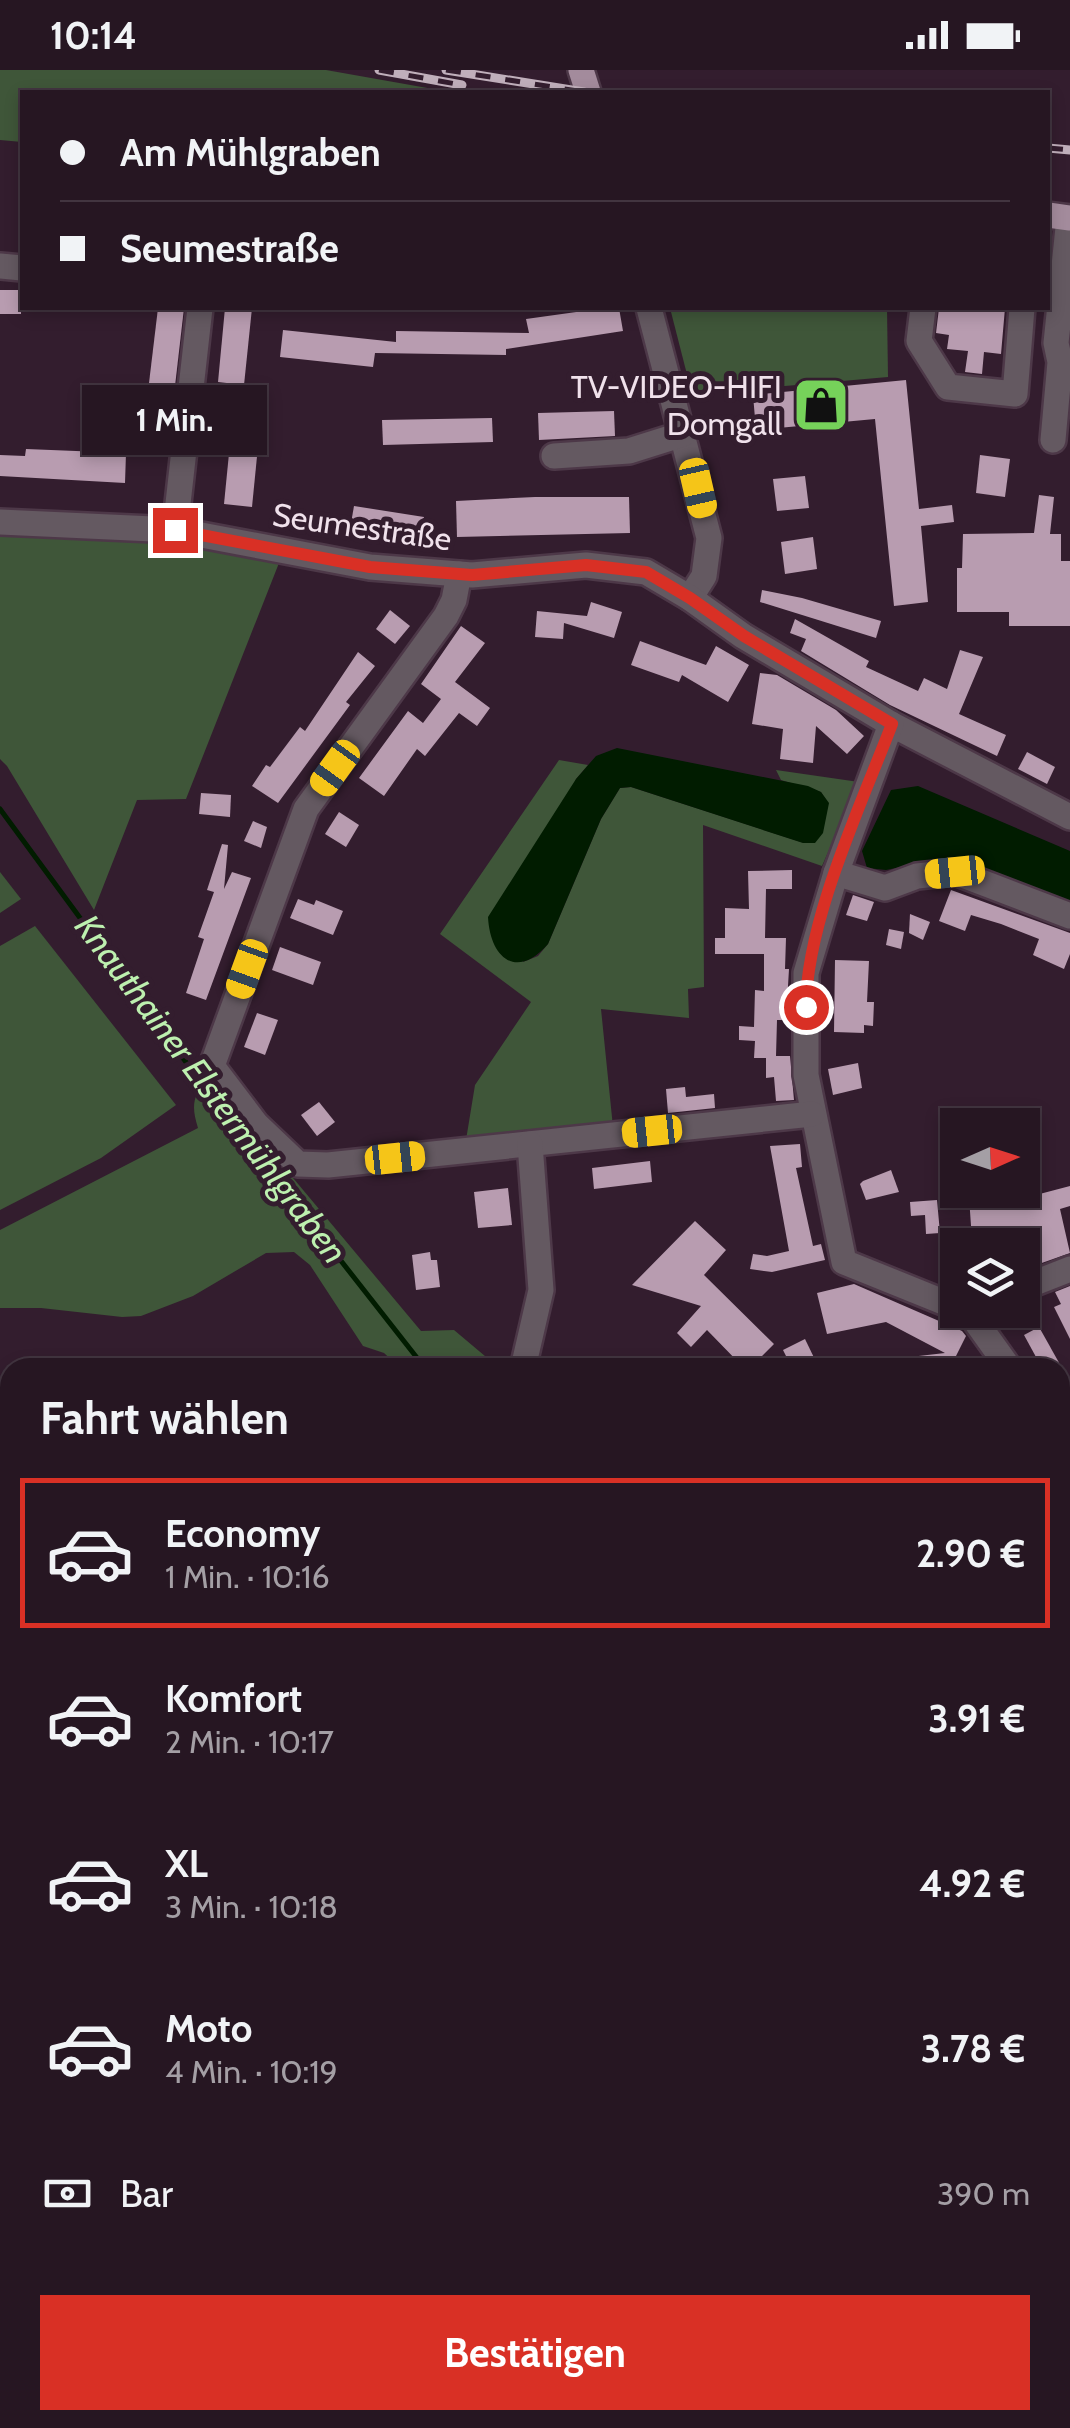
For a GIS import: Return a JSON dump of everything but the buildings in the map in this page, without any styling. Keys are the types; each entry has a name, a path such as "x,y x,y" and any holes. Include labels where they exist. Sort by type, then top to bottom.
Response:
{"street":[{"path":"1053,440 1060,362 1056,343 1070,218"},
{"path":"175,530 200,310"},
{"path":"650,310 709,538 704,576 690,598"},
{"path":"923,310 919,341 948,388 1015,394 1022,310"},
{"path":"554,456 629,451 683,434"},
{"name":"Seumestraße","path":"0,522 175,530 370,567 459,574 586,565 646,572 892,724 1070,817"},
{"path":"459,574 446,616 306,809 207,1070 298,1164 328,1166 812,1114"},
{"path":"892,724 836,873 806,973 806,1075 844,1262 940,1300"},
{"path":"836,873 885,888 917,876 955,872 1070,916"},
{"path":"525,1358 541,1290 530,1144"},
{"path":"1040,1281 1070,1269"},
{"path":"979,1328 1002,1358"}],"shaded area":[{"path":"0,70 326,70 439,90 20,90 20,142 0,140"},
{"path":"671,310 887,310 888,377 692,394"},
{"path":"0,536 174,544 279,563 186,799 137,800 94,910 0,759"},
{"path":"617,748 808,786 821,792 829,803 823,833 815,843 803,843 631,787 620,788 601,819 548,944 525,961 507,959 494,943 488,917 576,779 596,756"},
{"path":"559,760 588,765 576,779 523,962 538,956 548,944 601,819 620,788 631,787 804,843 815,842 828,803 821,792 781,780 776,770 859,782 822,866 703,825 704,987 688,989 689,1018 601,1009 613,1127 466,1140 475,1085 531,1002 440,934"},
{"path":"918,786 1070,851 1070,906 945,858 886,870 867,868 862,851 891,790"},
{"path":"0,872 21,899 0,913"},
{"path":"35,926 176,1105 101,1158 0,1210 0,946"},
{"path":"206,1078 421,1331 454,1330 487,1358 389,1358 363,1346 310,1265 294,1252 266,1253 193,1296 141,1316 0,1308 0,1230 198,1128 194,1102"}],"waterway":[{"name":"Knauthainer Elstermühlgraben","path":"0,809 194,1073"},
{"name":"Knauthainer Elstermühlgraben","path":"200,1081 417,1358"}],"railway":[{"path":"379,70 462,85"},
{"path":"446,70 571,90"},
{"path":"1050,148 1070,150"}],"place":[{"name":"TV-VIDEO-HIFI Domgall","path":"821,405"}],"route":[{"path":"175,530 370,567 472,575 586,565 646,572 892,724 836,873 806,973 806,1007"}]}
